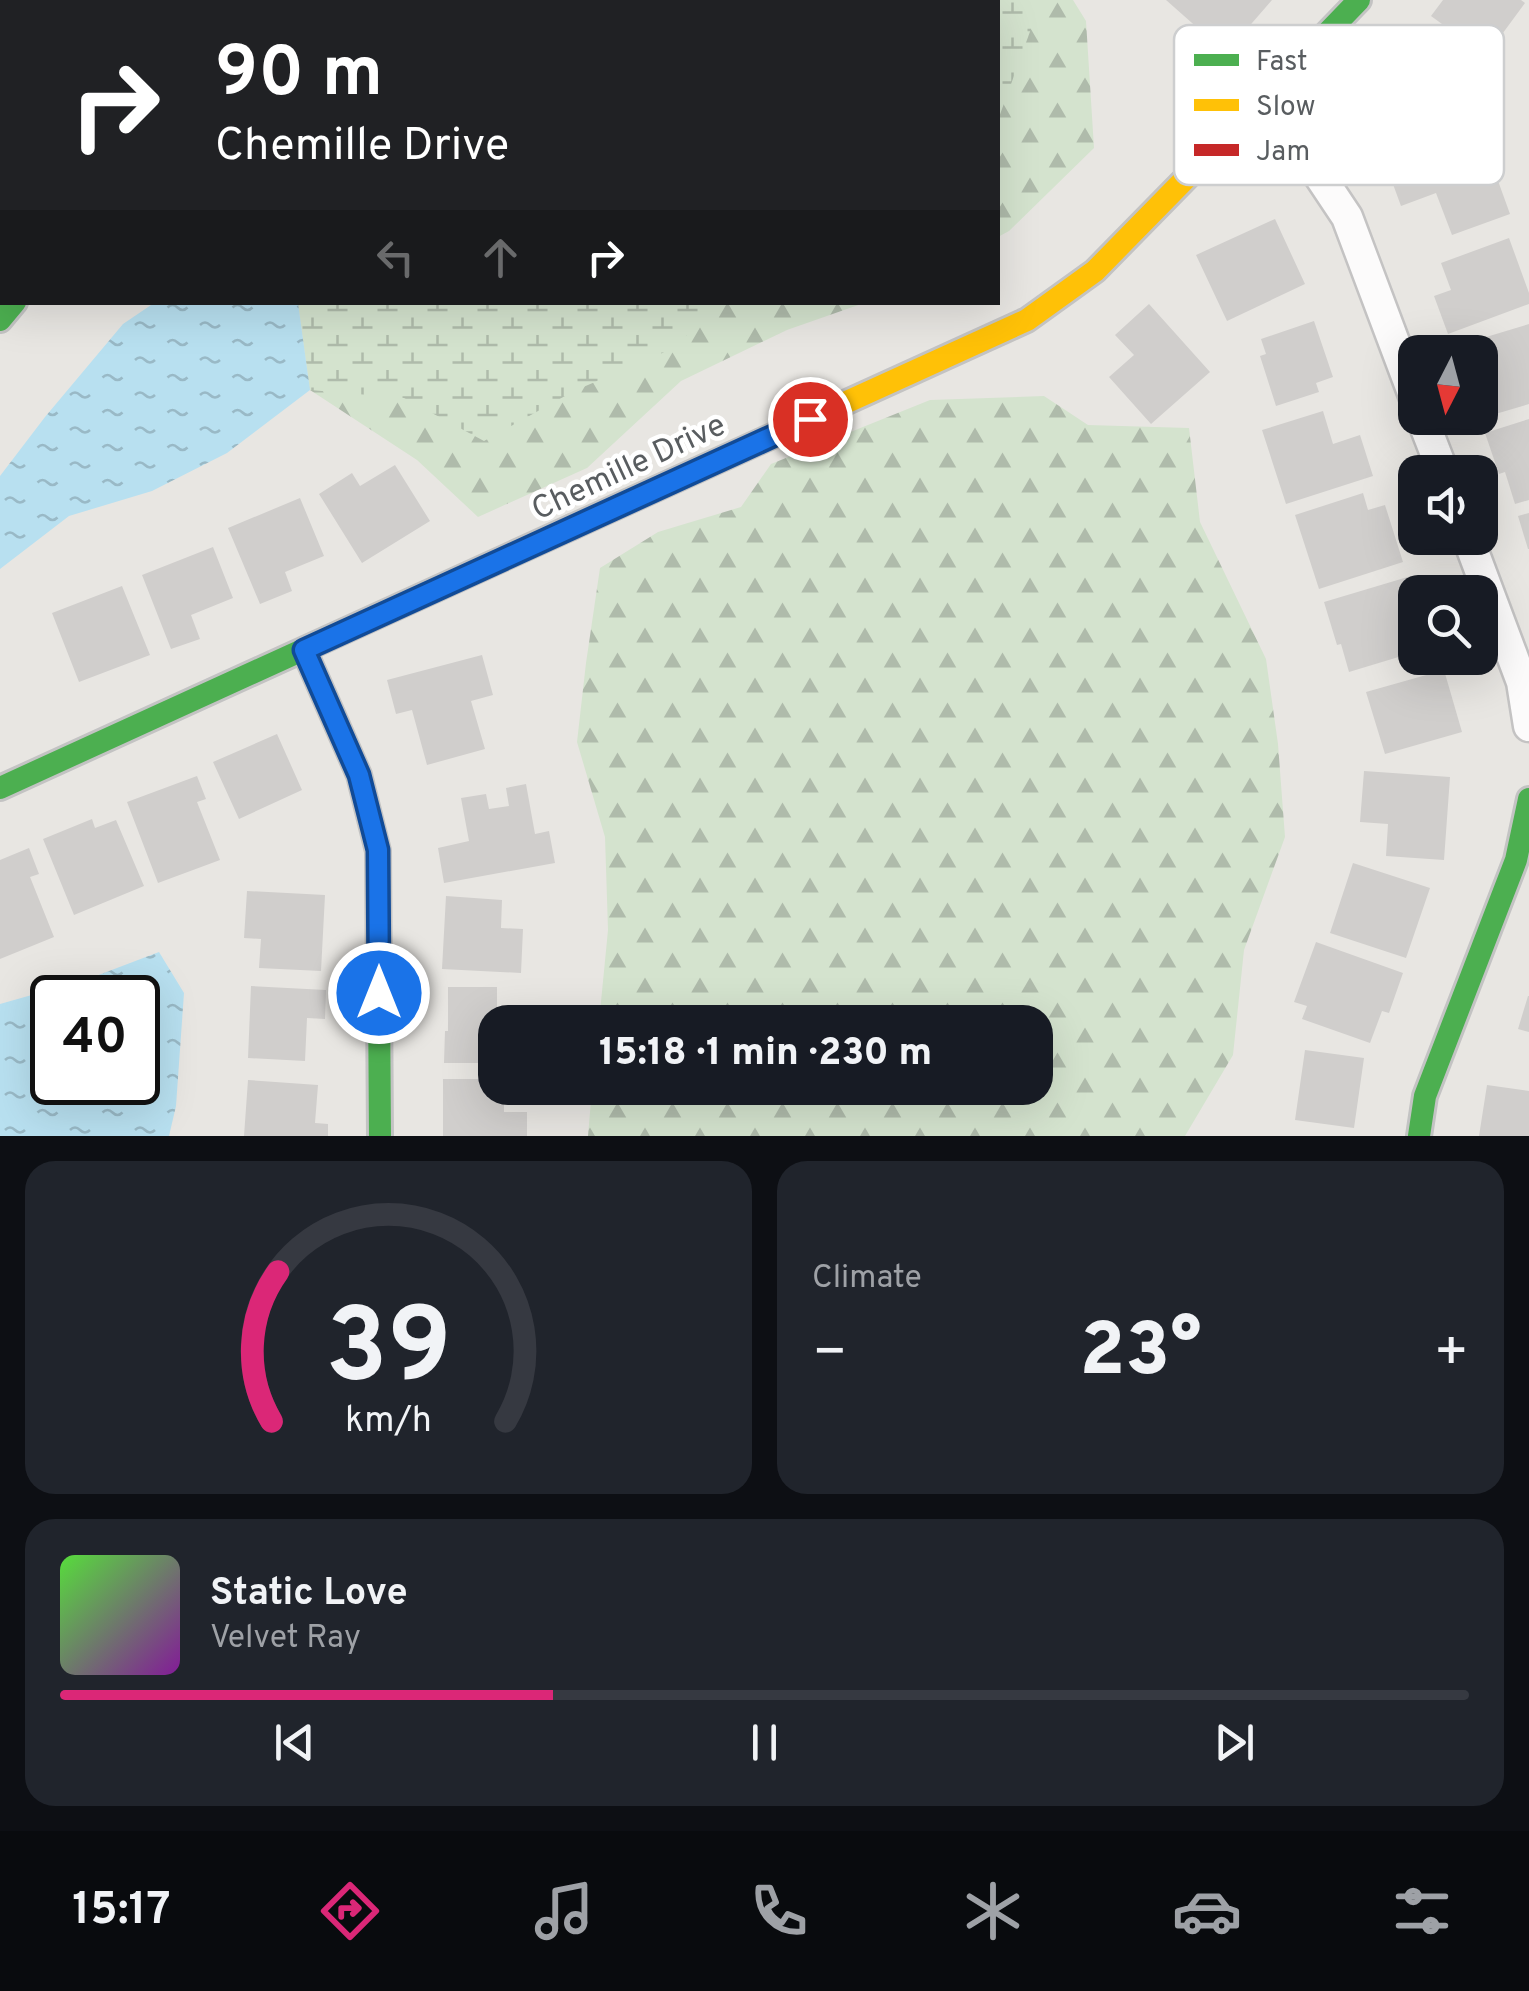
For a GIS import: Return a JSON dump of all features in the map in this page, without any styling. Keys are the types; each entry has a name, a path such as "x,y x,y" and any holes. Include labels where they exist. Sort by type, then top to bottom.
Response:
{"main road":[{"name":"Chemille Drive","path":"1335,25 1359,0"},
{"name":"Chemille Drive","path":"0,788 1027,320 1094,271 1179,185"},
{"path":"304,650 359,775 378,850 380,1136"},
{"path":"1419,1136 1425,1096 1522,863 1529,798"}],"street":[{"path":"1325,185 1346,217 1398,353"},
{"path":"1474,555 1522,682 1529,726"}],"green space":[{"path":"1000,0 1073,0 1086,21 1094,148 1000,236"},
{"path":"1000,0 1019,0 1036,15 1000,114"},
{"path":"298,305 858,305 787,330 681,381 587,468 478,517 417,460 310,390"},
{"path":"298,305 724,305 667,351 574,391 484,441 404,398 310,390"},
{"path":"1044,396 1088,425 1189,428 1200,522 1266,659 1285,837 1244,950 1233,1055 1185,1136 588,1136 591,1105 1053,1105 1053,1005 601,1005 608,930 605,837 577,742 600,568 658,532 741,507 771,464 930,400"}],"water":[{"path":"151,305 298,305 310,390 227,453 152,491 69,516 0,569 0,476 123,324"},
{"path":"159,952 184,993 176,1106 169,1136 0,1136 0,1004 30,995 30,1105 160,1105 160,975 99,975"}],"building":[{"path":"1166,0 1272,0 1250,25 1194,25"},
{"path":"1443,0 1525,3 1504,32 1504,25 1443,25 1431,16"},
{"path":"1393,185 1500,185 1510,214 1452,235 1436,193 1401,206"},
{"path":"1275,219 1305,284 1227,321 1196,255"},
{"path":"1509,238 1529,293 1529,304 1448,334 1434,296 1451,290 1441,263"},
{"path":"1149,304 1210,372 1151,424 1109,377 1134,355 1115,335"},
{"path":"1314,321 1333,377 1316,383 1319,392 1276,406 1260,356 1266,354 1261,339"},
{"path":"1529,324 1529,404 1498,413 1498,335 1493,335"},
{"path":"1323,411 1333,444 1360,435 1373,476 1286,504 1262,430"},
{"path":"1529,419 1529,500 1515,504 1505,472 1499,474 1498,455 1493,455 1486,435 1498,435 1498,429"},
{"path":"395,465 430,521 362,563 319,494 352,473 360,486"},
{"path":"1363,493 1368,510 1385,505 1403,562 1319,589 1295,515"},
{"path":"300,498 324,556 285,572 292,591 260,604 228,528"},
{"path":"1529,513 1529,549 1528,549 1518,516"},
{"path":"213,547 233,598 191,615 200,639 171,649 142,575"},
{"path":"1398,580 1398,657 1349,672 1324,602"},
{"path":"122,586 150,655 79,682 52,613"},
{"path":"482,655 493,695 471,701 485,749 427,765 412,710 396,714 387,680"},
{"path":"1426,675 1445,675 1462,732 1385,754 1366,692"},
{"path":"277,734 302,790 239,819 213,762"},
{"path":"1364,771 1450,777 1444,860 1386,856 1388,824 1360,822"},
{"path":"197,776 206,799 197,802 220,860 158,883 127,802"},
{"path":"526,784 535,834 549,831 555,863 444,883 438,848 469,841 461,798 486,794 489,809 509,806 506,788"},
{"path":"92,819 95,828 116,820 144,886 74,915 43,839"},
{"path":"29,848 39,874 30,877 54,937 0,959 0,860"},
{"path":"1353,863 1430,888 1406,958 1330,933"},
{"path":"247,891 325,895 321,971 259,968 261,939 244,938"},
{"path":"446,896 502,900 501,928 523,929 521,973 442,969"},
{"path":"1316,942 1403,973 1389,1013 1382,1011 1370,1043 1302,1019 1307,1006 1294,1002"},
{"path":"251,986 326,990 325,1019 307,1018 305,1061 248,1058"},
{"path":"448,987 497,987 497,1005 478,1005 478,1063 444,1063"},
{"path":"1529,996 1529,1032 1518,1029"},
{"path":"1305,1050 1364,1058 1354,1128 1295,1120"},
{"path":"443,1079 478,1079 478,1105 504,1105 504,1112 527,1112 527,1136 443,1136"},
{"path":"248,1080 318,1085 315,1123 328,1124 328,1136 244,1136"},
{"path":"1487,1085 1529,1091 1529,1136 1479,1136"}],"traffic: fast":[{"path":"1335,25 1359,0"},
{"path":"0,320 12,305"},
{"path":"0,788 572,527"},
{"path":"304,650 359,775 378,851 380,1136"},
{"path":"1419,1136 1425,1096 1516,860 1529,799"}],"traffic: slow":[{"path":"572,527 1027,320 1095,271 1179,185"}],"route":[{"path":"379,993 378,850 359,775 304,650 810,419"}]}
